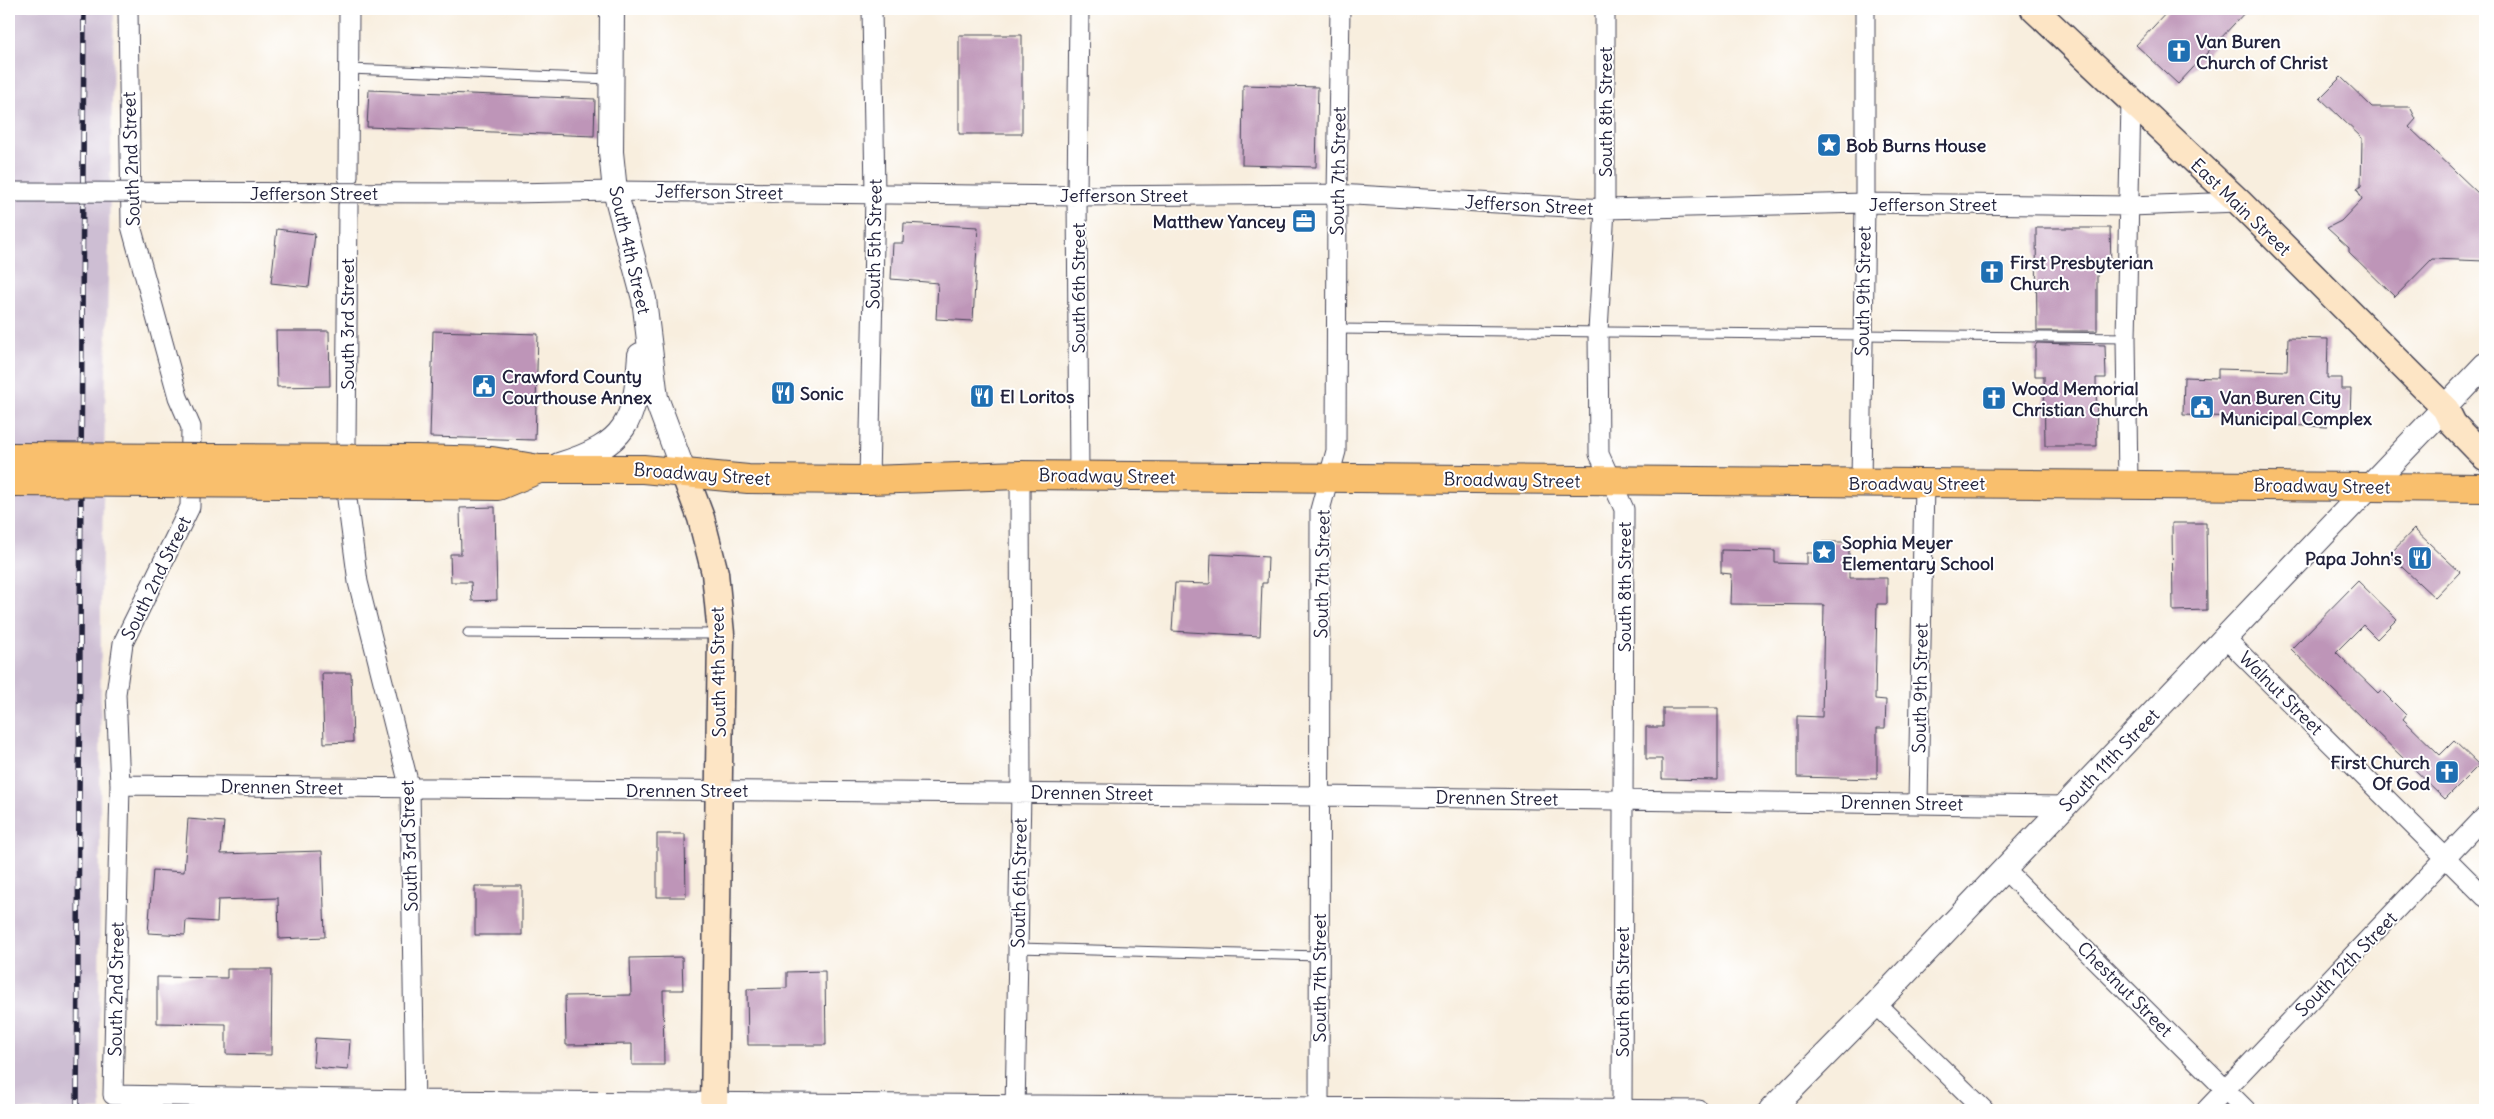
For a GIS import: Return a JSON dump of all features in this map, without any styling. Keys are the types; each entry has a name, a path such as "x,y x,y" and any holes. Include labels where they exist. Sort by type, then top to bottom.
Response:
{"main road":[{"name":"East Main Street","path":"2034,9 2239,202 2445,408 2453,424 2485,457"},
{"name":"East Main Street","path":"2445,408 2464,412 2485,433"},
{"path":"9,457 415,472"},
{"name":"Broadway Street","path":"415,472 492,461 542,469 643,469 748,479 869,480 1020,475 2485,488"},
{"path":"9,482 415,472"},
{"name":"South 4th Street","path":"684,473 701,518 715,573 721,634 714,1106"}],"street":[{"name":"South 2nd Street","path":"128,9 131,226 178,397 191,427 190,508 123,643 116,694 120,785 114,1095 415,1105"},
{"path":"348,177 349,9"},
{"name":"South 4th Street","path":"612,9 611,152 615,191 644,299 656,398 684,473"},
{"name":"South 5th Street","path":"869,480 875,194 872,9"},
{"name":"South 6th Street","path":"1079,9 1077,196 1079,476"},
{"name":"South 7th Street","path":"1319,1108 1320,510 1336,451 1340,9"},
{"name":"South 8th Street","path":"1605,9 1605,209 1598,330 1599,454 1624,509 1622,1109"},
{"name":"South 9th Street","path":"1861,483 1865,203 1865,9"},
{"path":"2128,484 2126,338 2131,101"},
{"name":"Jefferson Street","path":"9,192 511,193 615,191 1077,196 1337,194 1605,209 1865,203 2130,206 2239,202"},
{"name":"South 3rd Street","path":"346,443 348,205"},
{"path":"542,469 589,456 613,439 626,425 634,408 638,390 644,299"},
{"name":"South 11th Street","path":"1771,1110 1876,1004 2485,365"},
{"name":"South 6th Street","path":"1016,1108 1020,792 1020,475"},
{"name":"South 9th Street","path":"1918,803 1924,483"},
{"name":"South 3rd Street","path":"346,499 358,582 410,788 415,1105"},
{"name":"Walnut Street","path":"2225,638 2485,897"},
{"name":"Drennen Street","path":"120,785 1020,792 2064,806"},
{"name":"South 12th Street","path":"2206,1110 2485,816"},
{"name":"Chestnut Street","path":"2004,868 2246,1110"},
{"path":"1876,1004 1984,1110"},
{"path":"415,1105 1699,1110"}],"lane":[{"path":"349,69 612,79"},
{"path":"1338,329 1598,330 2126,338"},
{"path":"468,633 721,634"},
{"path":"1018,948 1320,956"}],"shaded area":[{"path":"9,9 114,9 101,595 99,1068 101,1110 9,1110"}],"building":[{"path":"2170,9 2248,9 2178,84 2136,45"},
{"path":"959,35 1022,35 1022,134 959,134"},
{"path":"2341,77 2372,107 2410,107 2416,119 2409,127 2479,194 2485,208 2485,261 2432,259 2395,297 2349,252 2349,248 2327,228 2341,221 2362,199 2357,189 2361,186 2362,138 2320,98"},
{"path":"1243,85 1318,87 1316,167 1242,165"},
{"path":"369,90 595,99 594,136 367,127"},
{"path":"904,223 978,227 973,321 936,319 938,283 891,279 893,243 903,243"},
{"path":"2036,228 2110,228 2111,264 2097,264 2097,331 2037,331"},
{"path":"277,229 315,234 309,287 271,283"},
{"path":"276,331 329,331 330,386 277,387"},
{"name":"Crawford County Courthouse Annex","path":"433,331 538,334 535,440 430,437"},
{"path":"2288,338 2328,339 2327,378 2342,378 2342,389 2351,389 2350,418 2327,417 2327,427 2288,425 2288,419 2183,415 2184,377 2218,378 2218,369 2287,371"},
{"path":"2037,343 2105,345 2106,378 2096,378 2097,446 2045,446 2044,376 2035,376 2035,346"},
{"path":"495,507 497,600 472,601 471,582 451,582 450,554 461,554 460,508"},
{"path":"2172,523 2206,523 2207,610 2173,611"},
{"path":"2414,529 2460,572 2435,598 2389,555"},
{"path":"1822,542 1849,542 1849,578 1887,578 1887,604 1877,604 1875,699 1886,700 1885,728 1877,728 1877,779 1797,777 1797,716 1822,717 1824,605 1730,604 1731,574 1721,573 1721,550 1775,551 1775,563 1807,564 1807,553 1822,553"},
{"path":"1211,554 1268,557 1267,583 1262,583 1260,636 1172,631 1175,583 1210,584"},
{"path":"2358,581 2397,619 2377,639 2363,625 2336,652 2378,693 2381,690 2406,715 2403,719 2440,755 2454,741 2479,765 2445,799 2291,649"},
{"path":"322,673 351,673 353,742 324,743"},
{"path":"1663,708 1718,708 1718,780 1662,779 1662,759 1646,759 1646,727 1663,727"},
{"path":"188,819 224,822 221,854 322,851 325,937 279,939 278,898 218,900 217,922 186,920 185,935 148,933 153,870 184,872"},
{"path":"657,834 685,834 686,897 657,897"},
{"path":"475,886 522,886 522,935 475,935"},
{"path":"682,957 683,990 663,990 664,1065 632,1065 632,1044 566,1045 565,996 631,995 630,958"},
{"path":"227,969 272,969 271,1055 226,1054 226,1024 157,1023 157,977 227,978"},
{"path":"825,971 826,1045 748,1045 747,989 787,988 787,972"},
{"path":"315,1038 350,1040 348,1070 313,1067"}],"railway":[{"path":"77,1110 84,9"}],"place":[{"name":"Van Buren Church of Christ","path":"2179,51"},
{"name":"Bob Burns House","path":"1829,145"},
{"name":"Matthew Yancey","path":"1304,221"},
{"name":"First Presbyterian Church","path":"1992,272"},
{"name":"Crawford County Courthouse Annex","path":"484,386"},
{"name":"Sonic","path":"783,393"},
{"name":"El Loritos","path":"982,396"},
{"name":"Wood Memorial Christian Church","path":"1994,398"},
{"name":"Van Buren City Municipal Complex","path":"2202,407"},
{"name":"Sophia Meyer Elementary School","path":"1824,552"},
{"name":"Papa John's","path":"2420,558"},
{"name":"First Church Of God","path":"2447,772"}]}
